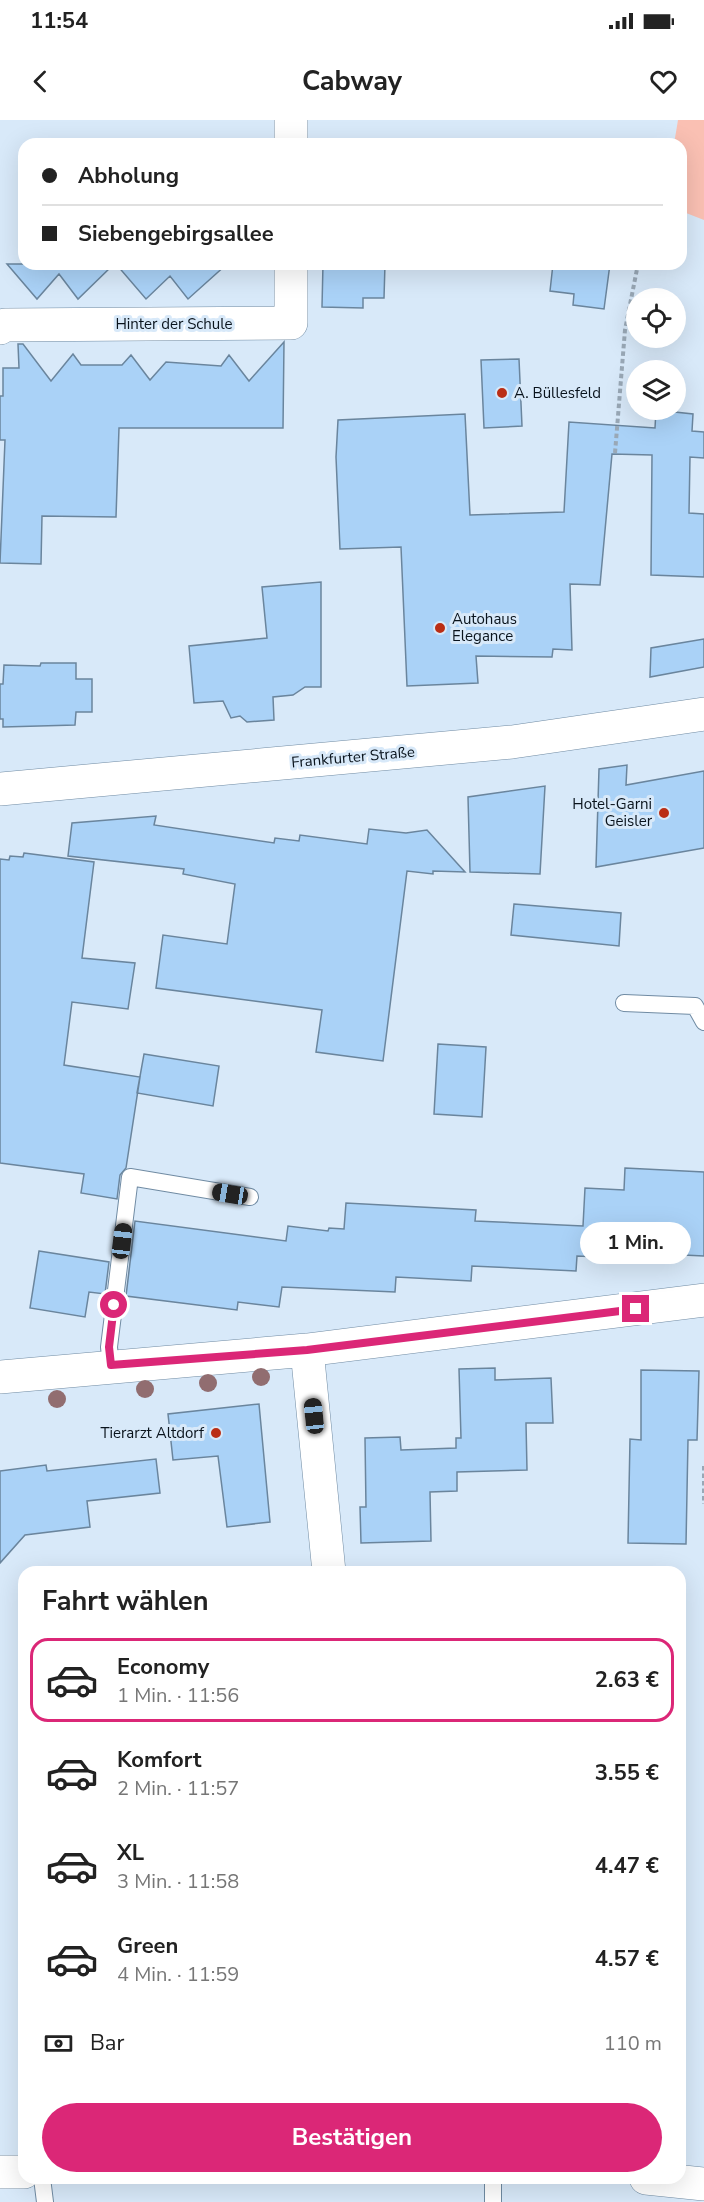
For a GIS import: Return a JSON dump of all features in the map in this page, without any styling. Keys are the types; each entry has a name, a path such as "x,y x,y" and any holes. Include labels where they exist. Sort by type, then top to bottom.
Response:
{"street":[{"path":"291,120 291,138"},
{"name":"Hinter der Schule","path":"0,328 5,325 291,323 291,270"},
{"name":"Frankfurter Straße","path":"0,789 512,742 704,714"},
{"path":"0,1377 111,1365 307,1350 704,1300"},
{"path":"307,1350 328,1566"},
{"path":"0,2172 18,2172"},
{"path":"686,2182 704,2184"}],"lane":[{"path":"624,1003 695,1006 704,1022"},
{"path":"111,1365 109,1347 130,1177 249,1197"},
{"path":"43,2184 45,2202"},
{"path":"493,2184 493,2202"}],"path":[{"path":"615,453 625,330 638,270"},
{"path":"704,1466 704,1504"}],"shaded area":[{"path":"678,120 704,120 704,220 687,213 687,138 675,138"}],"building":[{"path":"7,264 18,264 18,270 108,270 78,299 59,274 37,299"},
{"path":"121,270 220,270 188,299 170,276 146,299"},
{"path":"323,270 385,270 384,298 363,298 363,308 322,307"},
{"path":"552,270 609,270 604,309 573,305 574,294 550,291"},
{"path":"284,342 283,428 119,428 116,517 42,516 41,564 0,563 5,440 0,440 0,396 3,396 3,368 19,368 18,344 23,344 51,381 73,354 81,365 122,365 131,355 150,380 166,362 221,366 229,355 249,381"},
{"name":"A. Büllesfeld","path":"519,359 522,426 484,428 481,360"},
{"path":"686,413 693,414 692,431 704,432 704,458 690,457 689,513 704,514 704,577 651,575 652,455 612,454 600,585 570,584 572,650 553,649 552,657 476,656 478,683 407,686 401,547 340,549 336,457 338,420 465,414 470,515 564,512 569,422 655,428 655,420 686,420"},
{"path":"321,582 321,687 305,687 293,695 273,697 274,720 247,722 240,716 231,718 223,701 194,703 189,646 267,638 262,587"},
{"path":"704,639 704,667 650,677 651,648"},
{"path":"41,663 76,663 76,679 92,679 92,712 76,712 75,725 3,727 3,719 0,719 0,684 3,684 4,665 40,666"},
{"name":"Hotel-Garni Geisler","path":"627,765 626,785 704,771 704,848 596,867 599,769"},
{"path":"545,786 540,874 470,872 468,797"},
{"path":"156,816 154,825 274,843 275,838 299,841 300,835 367,844 369,829 406,833 427,830 465,872 433,871 433,874 407,871 383,1061 316,1052 322,1010 156,988 163,935 227,944 235,884 183,874 184,869 68,856 72,823"},
{"path":"24,853 94,862 82,958 135,963 128,1009 72,1002 64,1065 140,1077 126,1168 120,1175 117,1199 81,1193 84,1174 0,1163 0,859 9,860 10,856 23,857"},
{"path":"514,904 621,913 619,946 511,935"},
{"path":"438,1044 486,1047 482,1117 434,1114"},
{"path":"144,1054 219,1066 213,1106 137,1093"},
{"path":"625,1168 704,1172 704,1256 622,1252 622,1258 577,1256 576,1271 472,1266 471,1281 396,1277 395,1292 282,1287 279,1307 238,1302 237,1310 126,1296 135,1221 286,1241 288,1226 328,1231 329,1228 344,1229 346,1203 476,1210 475,1221 583,1226 585,1188 624,1190"},
{"path":"39,1251 109,1262 105,1294 89,1292 85,1317 30,1308"},
{"path":"495,1368 495,1380 551,1378 553,1423 526,1423 527,1470 457,1472 457,1491 430,1492 431,1541 361,1543 360,1507 366,1507 365,1438 400,1437 401,1450 456,1448 456,1438 461,1438 459,1369"},
{"path":"641,1370 699,1371 697,1440 688,1440 686,1544 628,1543 630,1439 641,1440"},
{"path":"259,1404 270,1522 227,1527 218,1456 173,1460 168,1414"},
{"path":"156,1459 160,1493 87,1501 90,1527 25,1535 0,1563 0,1471 46,1465 47,1471"}],"place":[{"name":"A. Büllesfeld","path":"502,393"},
{"name":"Autohaus Elegance","path":"440,628"},
{"name":"Hotel-Garni Geisler","path":"664,813"},
{"name":"Tierarzt Altdorf","path":"216,1433"}],"route":[{"path":"114,1305 109,1347 111,1365 307,1350 636,1309"}]}
